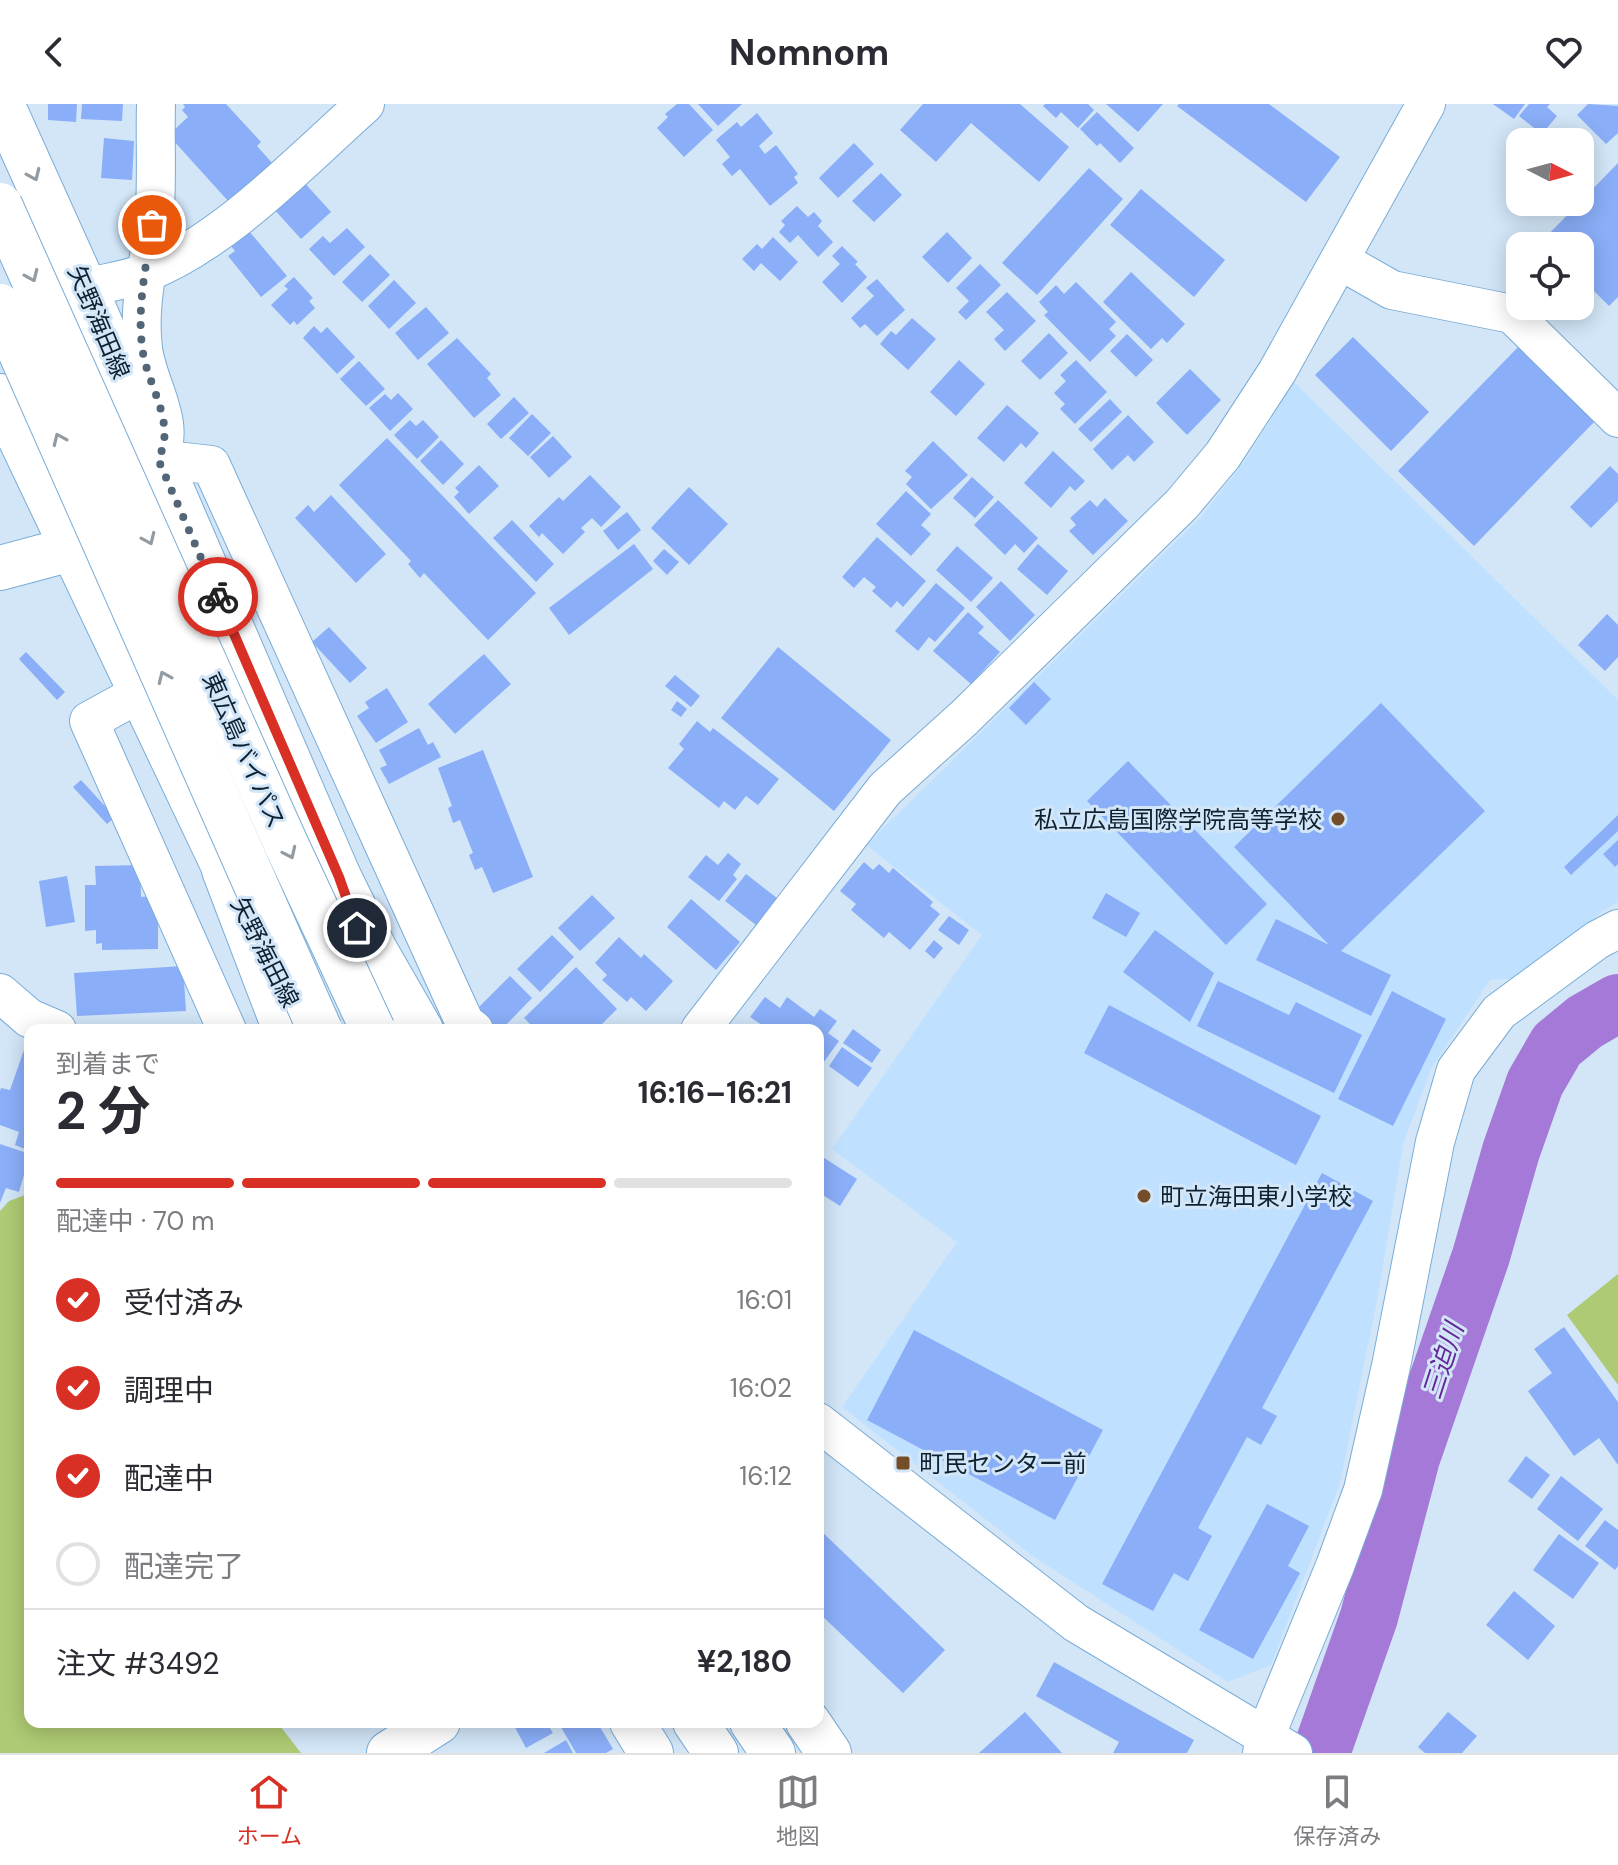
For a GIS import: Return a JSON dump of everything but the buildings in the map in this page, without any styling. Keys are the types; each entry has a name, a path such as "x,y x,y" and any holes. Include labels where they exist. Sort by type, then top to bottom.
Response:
{"main road":[{"name":"矢野海田線","path":"2,104 85,288 339,877 390,1024"},
{"name":"東広島バイパス","path":"0,205 279,830 370,1024"},
{"name":"東広島バイパス","path":"0,306 317,1024"},
{"name":"矢野海田線","path":"0,396 224,870 302,1024"},
{"path":"0,568 71,549 108,524 137,491 158,459"},
{"path":"224,870 283,1024"},
{"path":"339,877 375,950 418,1024"},
{"path":"389,1753 429,1728"},
{"path":"636,1728 651,1753"},
{"path":"659,1728 673,1753"},
{"path":"699,1728 716,1753"},
{"path":"756,1728 773,1753"},
{"path":"791,1728 811,1753"},
{"path":"812,1728 829,1753"}],"street":[{"path":"156,104 155,209 141,301 143,353 166,431 165,446 158,459 211,465 466,1024"},
{"path":"85,288 145,273 200,244 245,212 365,104"},
{"path":"705,1024 885,789 964,718 1172,514 1223,455 1277,372 1426,104"},
{"path":"1341,261 1392,290 1512,314 1618,418"},
{"path":"140,693 89,721 224,1024"},
{"path":"824,1427 1076,1623 1278,1748 1335,1566 1363,1490 1435,1142 1456,1070 1499,1012 1597,940 1618,929"},
{"path":"0,993 29,1018 43,1024"}],"shaded area":[{"path":"1294,382 1618,700 1618,902 1604,910 1524,978 1490,980 1432,1067 1403,1144 1377,1301 1340,1483 1271,1665 1228,1682 1034,1557 842,1407 957,1242 832,1149 982,935 866,845 1201,517 1246,459"}],"green space":[{"path":"24,1195 24,1728 282,1728 301,1753 0,1753 0,1211 9,1201"},
{"path":"1618,1274 1618,1385 1567,1315"}],"waterway":[{"name":"三迫川","path":"1321,1753 1369,1617 1411,1458 1481,1256 1511,1151 1535,1083 1557,1045 1585,1022 1618,1003"}],"way so far":[{"path":"152,225 141,301 141,328 149,378 166,431 165,446 158,459 218,597"}],"place":[{"name":"私立広島国際学院高等学校","path":"1338,819"},
{"name":"町立海田東小学校","path":"1144,1196"},
{"name":"町民センター前","path":"903,1463"}],"route":[{"path":"218,597 339,877 357,928"}]}
